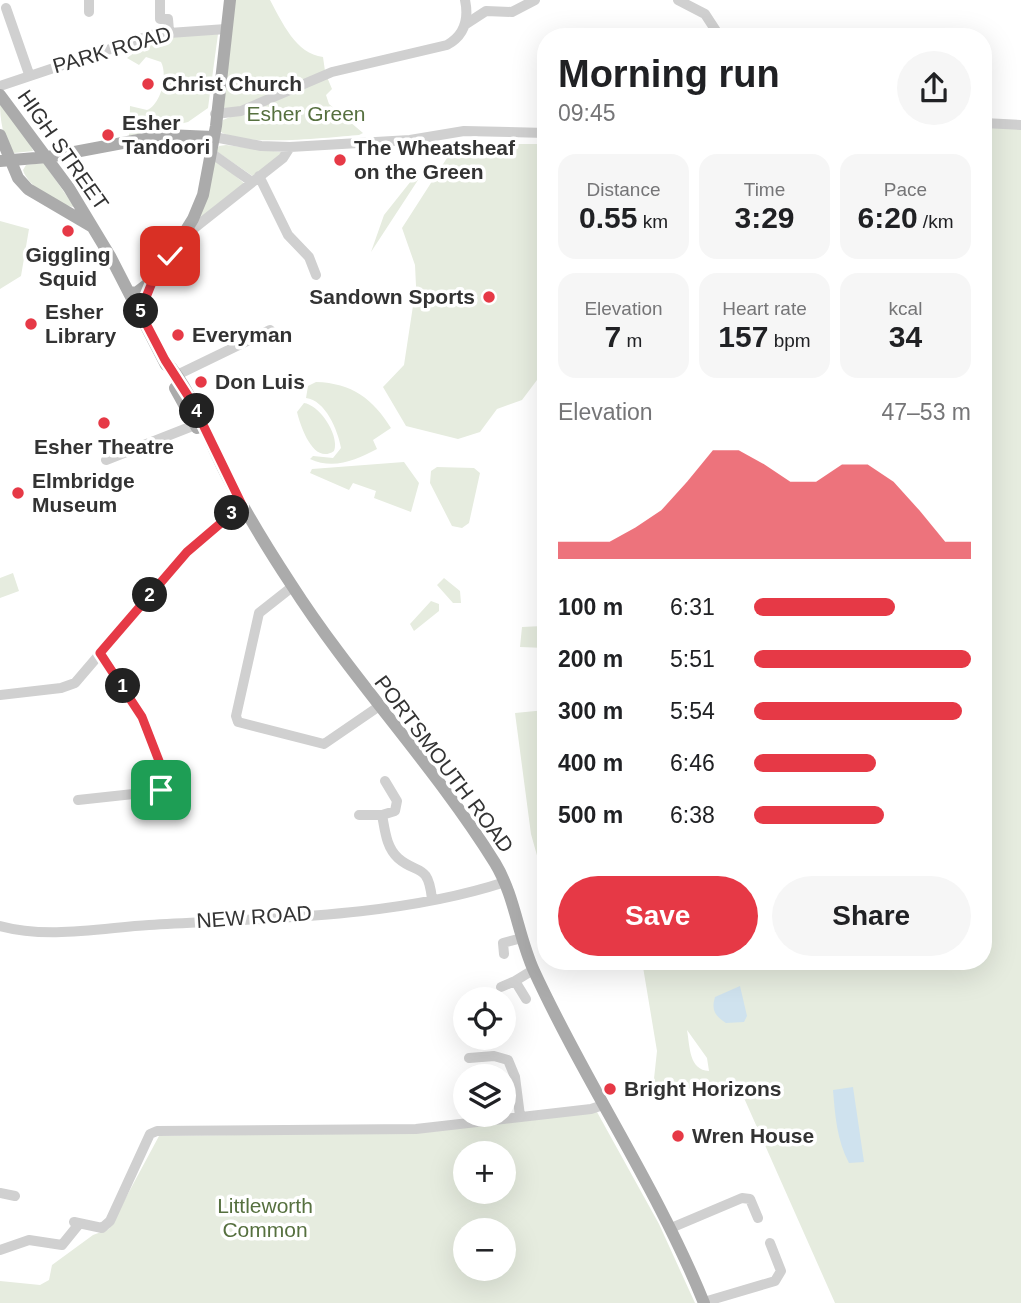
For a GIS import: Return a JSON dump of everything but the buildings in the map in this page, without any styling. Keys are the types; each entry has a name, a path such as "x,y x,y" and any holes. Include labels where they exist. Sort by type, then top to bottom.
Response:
{"main road":[{"path":"140,312 153,280 199,208 214,137 230,0"},
{"name":"HIGH STREET","path":"0,95 48,157 94,228 199,423"},
{"path":"190,134 205,126 215,114"},
{"path":"190,134 211,153"},
{"path":"6,161 48,157 161,136 190,134 214,137"},
{"name":"HIGH STREET","path":"0,135 6,161 33,193 94,228"},
{"path":"0,171 9,170 18,177"},
{"path":"130,292 136,293 153,280"},
{"name":"HIGH STREET","path":"165,360 177,374 199,423"},
{"name":"PORTSMOUTH ROAD","path":"199,423 242,505 292,587 378,707 472,827 505,881 533,970 671,1228 704,1302"}],"street":[{"path":"89,0 89,12"},
{"path":"160,0 160,19 168,19 169,31"},
{"path":"465,0 486,11 513,12 535,0"},
{"path":"465,0 466,24"},
{"path":"678,0 705,14 714,28"},
{"path":"6,8 29,74"},
{"path":"215,114 241,111 332,72 371,60 440,47 455,40 466,24 486,11"},
{"name":"PARK ROAD","path":"0,86 29,74 169,31 226,29"},
{"path":"992,123 1021,125"},
{"path":"214,137 261,146 290,147 410,140 464,131 537,132"},
{"path":"182,238 283,158 290,147"},
{"path":"211,153 256,179 288,235 309,257 316,275"},
{"path":"177,374 270,330"},
{"path":"106,460 199,423"},
{"path":"0,695 69,686 187,552 242,505"},
{"path":"292,587 265,606 256,621 236,716 238,722 324,744 378,707"},
{"path":"78,800 161,790 165,786 166,779 146,725 100,653"},
{"path":"359,815 382,815 395,811 398,806 385,781"},
{"path":"382,815 383,844 398,858 421,870 429,882 432,899"},
{"name":"NEW ROAD","path":"0,926 36,931 77,930 353,910 432,899 505,881"},
{"path":"504,954 503,943 522,938"},
{"path":"501,987 533,970"},
{"path":"515,981 526,999"},
{"path":"479,1064 475,1057 501,1056 510,1064"},
{"path":"516,1088 520,1116"},
{"path":"0,1250 29,1240 62,1245 77,1223 102,1228 110,1221 150,1134 157,1131 416,1129 603,1105"},
{"path":"0,1193 15,1196"},
{"path":"671,1228 742,1198 750,1199 758,1218"},
{"path":"704,1302 775,1281 780,1271 770,1243"}],"green space":[{"name":"Esher Green","path":"235,0 270,0 291,36 305,50 323,57 325,71 239,109 227,110 223,107"},
{"path":"218,34 208,108 188,122 129,136 130,106 147,110 152,107 162,89 164,74 161,62 146,57 139,65 127,58 157,36"},
{"name":"Esher Green","path":"327,77 332,89 326,95 329,104 363,133 329,138 265,140 230,136 220,131 223,120"},
{"path":"0,101 33,151 14,153 10,147 2,128"},
{"path":"992,127 1021,129 1021,1303 835,1303 740,1089 653,1088 657,1051 644,970 992,970","holes":["687,1030 707,1058 709,1071 702,1070 694,1062"]},
{"path":"456,144 537,144 537,380 522,400 497,409 480,432 458,439 406,426 383,387 404,365 416,286 415,265 402,228"},
{"name":"Esher Green","path":"219,146 283,154 254,177 216,151"},
{"name":"Esher Green","path":"214,158 245,184 191,229"},
{"path":"44,163 73,207 43,193 26,176 23,170 26,165"},
{"path":"415,176 418,180 371,252 384,215"},
{"path":"0,221 29,229 21,276 0,289"},
{"path":"316,382 351,389 377,409 391,428 373,440 377,449 336,464 310,459 313,456 333,458 341,448 334,425 325,410 306,398 308,386"},
{"path":"304,403 316,409 327,422 334,437 334,451 320,453 310,443 297,412"},
{"path":"404,462 419,483 411,512 374,498 376,491 353,483 349,490 310,473 312,469"},
{"path":"437,467 474,468 480,473 469,523 462,528 452,526 430,483 431,471"},
{"path":"13,573 19,591 0,598 0,578"},
{"path":"444,578 460,591 461,603 453,603 437,585"},
{"path":"431,601 439,604 439,611 414,631 410,624"},
{"path":"537,626 537,648 520,647 522,627"},
{"path":"537,711 537,856 531,834 515,713"},
{"name":"Littleworth Common","path":"597,1112 659,1224 695,1303 0,1303 0,1281 40,1285 49,1280 52,1265 93,1235 109,1229 159,1136 388,1133 453,1126 516,1127 516,1120"}],"water":[{"path":"740,986 747,1016 744,1022 726,1023 715,1012 715,997"},
{"path":"853,1087 864,1162 849,1163 839,1137 833,1090"}],"place":[{"name":"Christ Church","path":"148,84"},
{"name":"Esher Tandoori","path":"108,135"},
{"name":"The Wheatsheaf on the Green","path":"340,160"},
{"name":"Giggling Squid","path":"68,231"},
{"name":"Sandown Sports","path":"489,297"},
{"name":"Esher Library","path":"31,324"},
{"name":"Everyman","path":"178,335"},
{"name":"Don Luis","path":"201,382"},
{"name":"Esher Theatre","path":"104,423"},
{"name":"Elmbridge Museum","path":"18,493"},
{"name":"Bright Horizons","path":"610,1089"},
{"name":"Wren House","path":"678,1136"}],"route":[{"path":"161,790 166,779 150,733 100,653 187,552 242,505 192,402 177,374 165,360 140,312 153,280 170,256"}]}
